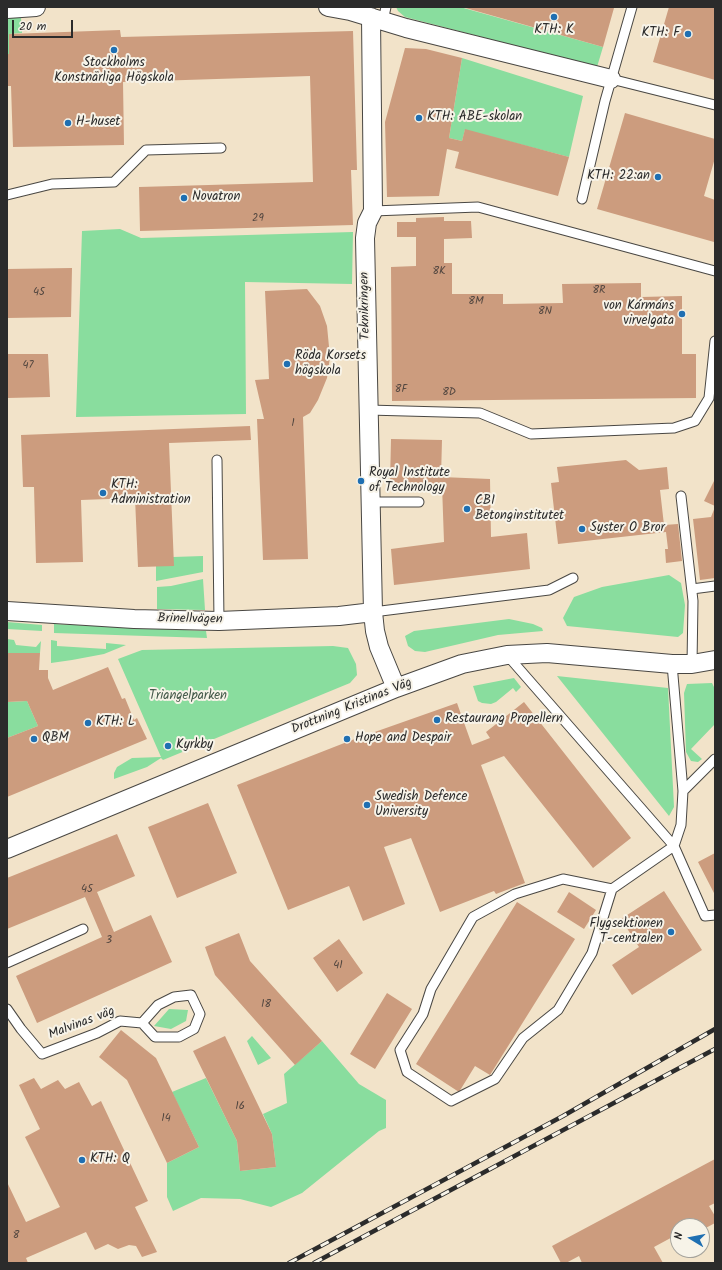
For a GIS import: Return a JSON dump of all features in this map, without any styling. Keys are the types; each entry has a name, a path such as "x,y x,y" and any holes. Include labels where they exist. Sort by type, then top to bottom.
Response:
{"street":[{"path":"7,8 36,7"},
{"path":"328,7 380,15 406,28 611,79"},
{"name":"Teknikringen","path":"380,15 373,211 367,224 365,238 370,502 373,612 375,631 379,647 396,688"},
{"name":"Brinellvägen","path":"7,610 134,619 219,621 339,616 373,612"},
{"name":"Drottning Kristinas Väg","path":"7,849 396,688 462,664 507,655 547,652 672,664 692,664 715,660"}],"lane":[{"path":"582,199 611,79 632,7"},
{"path":"611,79 715,105"},
{"path":"7,196 52,184 114,182 146,150 221,148"},
{"path":"373,211 478,207 715,271"},
{"path":"368,410 480,413 531,434 674,428 695,421 709,398 715,341"},
{"path":"217,460 219,621"},
{"path":"681,496 693,601 692,664"},
{"path":"370,502 419,502"},
{"path":"373,612 549,590 573,578"},
{"path":"692,589 715,586"},
{"path":"507,655 674,846 705,916 715,915"},
{"path":"612,889 563,879 515,894 473,918 431,989 423,1014 400,1050 407,1072 451,1101 495,1078 523,1038 558,1010 592,953 612,889 674,846 681,825 684,791 672,664"},
{"path":"684,791 715,759"},
{"path":"7,963 83,929"},
{"path":"191,995 200,1014 194,1029 179,1037 154,1037 142,1023 158,1005 174,997 191,995"},
{"name":"Malvinas väg","path":"7,1008 21,1029 42,1054 97,1033 120,1021 142,1023"}],"green space":[{"path":"396,7 460,7 603,47 597,67 405,17"},
{"path":"7,18 21,18 22,33 9,34 9,54 7,54"},
{"path":"462,58 583,96 569,157 465,130 462,141 449,138"},
{"path":"120,229 141,238 353,232 352,284 245,282 246,414 76,417 82,231"},
{"path":"203,556 203,572 156,581 156,566 173,557"},
{"path":"669,575 681,583 685,605 683,633 678,637 567,626 563,618 574,597 602,587"},
{"path":"203,579 205,610 157,609 157,587 171,586"},
{"path":"509,619 533,624 542,628 543,631 498,635 425,652 415,651 408,646 405,636 414,631"},
{"path":"7,622 42,625 42,631 7,629"},
{"path":"54,624 206,631 207,638 54,633"},
{"path":"7,639 14,640 16,645 36,647 41,641 40,653 7,653"},
{"path":"51,640 57,641 57,646 106,649 106,643 126,645 104,654 51,663"},
{"name":"Triangelparken","path":"333,646 348,648 356,664 357,675 350,683 163,760 161,758 147,767 114,779 114,773 117,767 132,758 161,757 118,659 142,650"},
{"path":"557,676 668,688 674,807 669,816"},
{"path":"514,678 521,687 516,692 513,688 496,702 491,704 478,701 473,686"},
{"path":"712,683 715,689 715,724 691,749 702,759 698,762 691,761 686,752 684,693 687,684"},
{"path":"27,701 38,726 7,738 7,702"},
{"path":"169,1009 188,1010 186,1021 171,1029 154,1026"},
{"path":"252,1036 271,1058 258,1065 247,1041"},
{"path":"322,1041 359,1084 386,1100 386,1128 379,1131 302,1193 271,1207 240,1199 201,1198 173,1211 167,1197 167,1163 199,1147 172,1092 206,1078 237,1141 240,1171 276,1167 272,1134 263,1114 287,1103 284,1074"}],"building":[{"name":"KTH: K","path":"462,7 612,7 614,8 603,47"},
{"name":"KTH: F","path":"669,7 715,7 715,80 653,62"},
{"name":"H-huset","path":"120,30 121,37 353,31 357,170 351,170 353,225 140,231 139,187 313,182 310,76 123,82 124,145 13,147 11,86 7,86 7,54 9,54 9,34"},
{"name":"KTH: ABE-skolan","path":"405,48 426,49 462,58 449,138 462,141 465,129 569,157 558,196 455,168 459,152 447,149 439,196 387,197 385,122"},
{"name":"KTH: 22:an","path":"625,113 715,139 715,158 704,196 715,200 714,242 597,209"},
{"path":"444,217 444,221 471,221 472,238 444,239 444,263 452,263 452,294 503,294 503,304 563,303 562,284 641,283 641,297 682,296 682,354 696,354 696,398 392,401 391,267 416,266 416,237 397,237 397,222 416,222 416,218"},
{"path":"72,268 71,317 7,318 7,269"},
{"path":"307,289 320,306 327,326 330,357 327,378 318,400 310,413 303,417 308,559 263,560 257,419 264,419 255,380 269,379 265,291"},
{"path":"7,354 48,354 50,397 7,398"},
{"name":"KTH: Administration","path":"250,426 251,440 169,443 174,566 138,567 135,498 81,500 83,562 36,563 34,487 23,487 21,435"},
{"name":"CBI Betonginstitutet","path":"391,439 442,440 441,477 490,479 491,537 527,533 530,569 394,585 391,549 444,542 442,485 390,483"},
{"path":"626,460 639,470 667,467 669,489 660,490 664,525 678,524 682,561 666,563 665,549 668,549 666,532 558,544 551,483 559,482 557,467"},
{"path":"715,479 715,506 704,501"},
{"path":"715,507 715,578 700,580 693,519 711,517"},
{"name":"KTH: L","path":"7,653 40,653 39,670 48,670 48,678 53,690 108,667 122,699 125,698 134,720 137,718 147,739 7,797 7,738 38,726 27,701 7,702"},
{"path":"524,702 631,838 593,868 504,756 481,765 525,883 496,894 494,891 440,912 411,838 384,847 405,904 363,921 349,886 288,910 237,785 352,740 457,703 472,745 490,738 486,732"},
{"path":"208,803 237,873 177,898 148,827"},
{"path":"117,834 135,876 97,892 114,932 151,915 172,962 37,1023 16,976 102,937 85,897 7,929 7,878"},
{"path":"715,853 715,895 698,862"},
{"path":"664,891 702,950 632,995 612,965 639,947 621,919"},
{"path":"569,892 596,910 584,929 557,912"},
{"path":"517,902 575,939 490,1075 475,1066 459,1092 416,1064"},
{"path":"239,933 250,961 322,1041 295,1065 215,975 205,947"},
{"path":"339,939 363,973 337,992 313,958"},
{"path":"387,993 412,1009 375,1069 350,1054"},
{"path":"121,1030 156,1058 199,1147 167,1163 127,1080 99,1057"},
{"path":"225,1036 272,1134 276,1167 240,1171 237,1141 193,1051"},
{"name":"KTH: Q","path":"34,1078 41,1089 58,1080 65,1089 79,1082 92,1106 101,1101 148,1201 135,1207 157,1252 142,1257 136,1246 129,1245 118,1249 108,1244 95,1250 86,1232 26,1258 28,1263 7,1263 7,1182 26,1222 60,1207 25,1137 40,1129 19,1085"},
{"path":"715,1159 715,1203 709,1206 715,1216 715,1223 710,1226 710,1218 670,1218 670,1238 654,1247 663,1263 582,1263 579,1256 566,1263 561,1263 552,1246"}],"railway":[{"path":"289,1263 563,1116 715,1029"},
{"path":"314,1263 715,1049"}],"place":[{"name":"KTH: K","path":"554,17"},
{"name":"KTH: F","path":"688,34"},
{"name":"Stockholms Konstnärliga Högskola","path":"114,50"},
{"name":"KTH: ABE-skolan","path":"419,118"},
{"name":"H-huset","path":"68,123"},
{"name":"KTH: 22:an","path":"658,177"},
{"name":"Novatron","path":"184,198"},
{"name":"von Kármáns virvelgata","path":"682,314"},
{"name":"Röda Korsets högskola","path":"287,364"},
{"name":"Royal Institute of Technology","path":"361,481"},
{"name":"KTH: Administration","path":"103,493"},
{"name":"CBI Betonginstitutet","path":"467,509"},
{"name":"Syster O Bror","path":"582,529"},
{"name":"Restaurang Propellern","path":"437,720"},
{"name":"KTH: L","path":"88,723"},
{"name":"QBM","path":"34,739"},
{"name":"Hope and Despair","path":"347,739"},
{"name":"Kyrkby","path":"168,746"},
{"name":"Swedish Defence University","path":"367,805"},
{"name":"Flygsektionen T-centralen","path":"671,932"},
{"name":"KTH: Q","path":"82,1160"}]}
